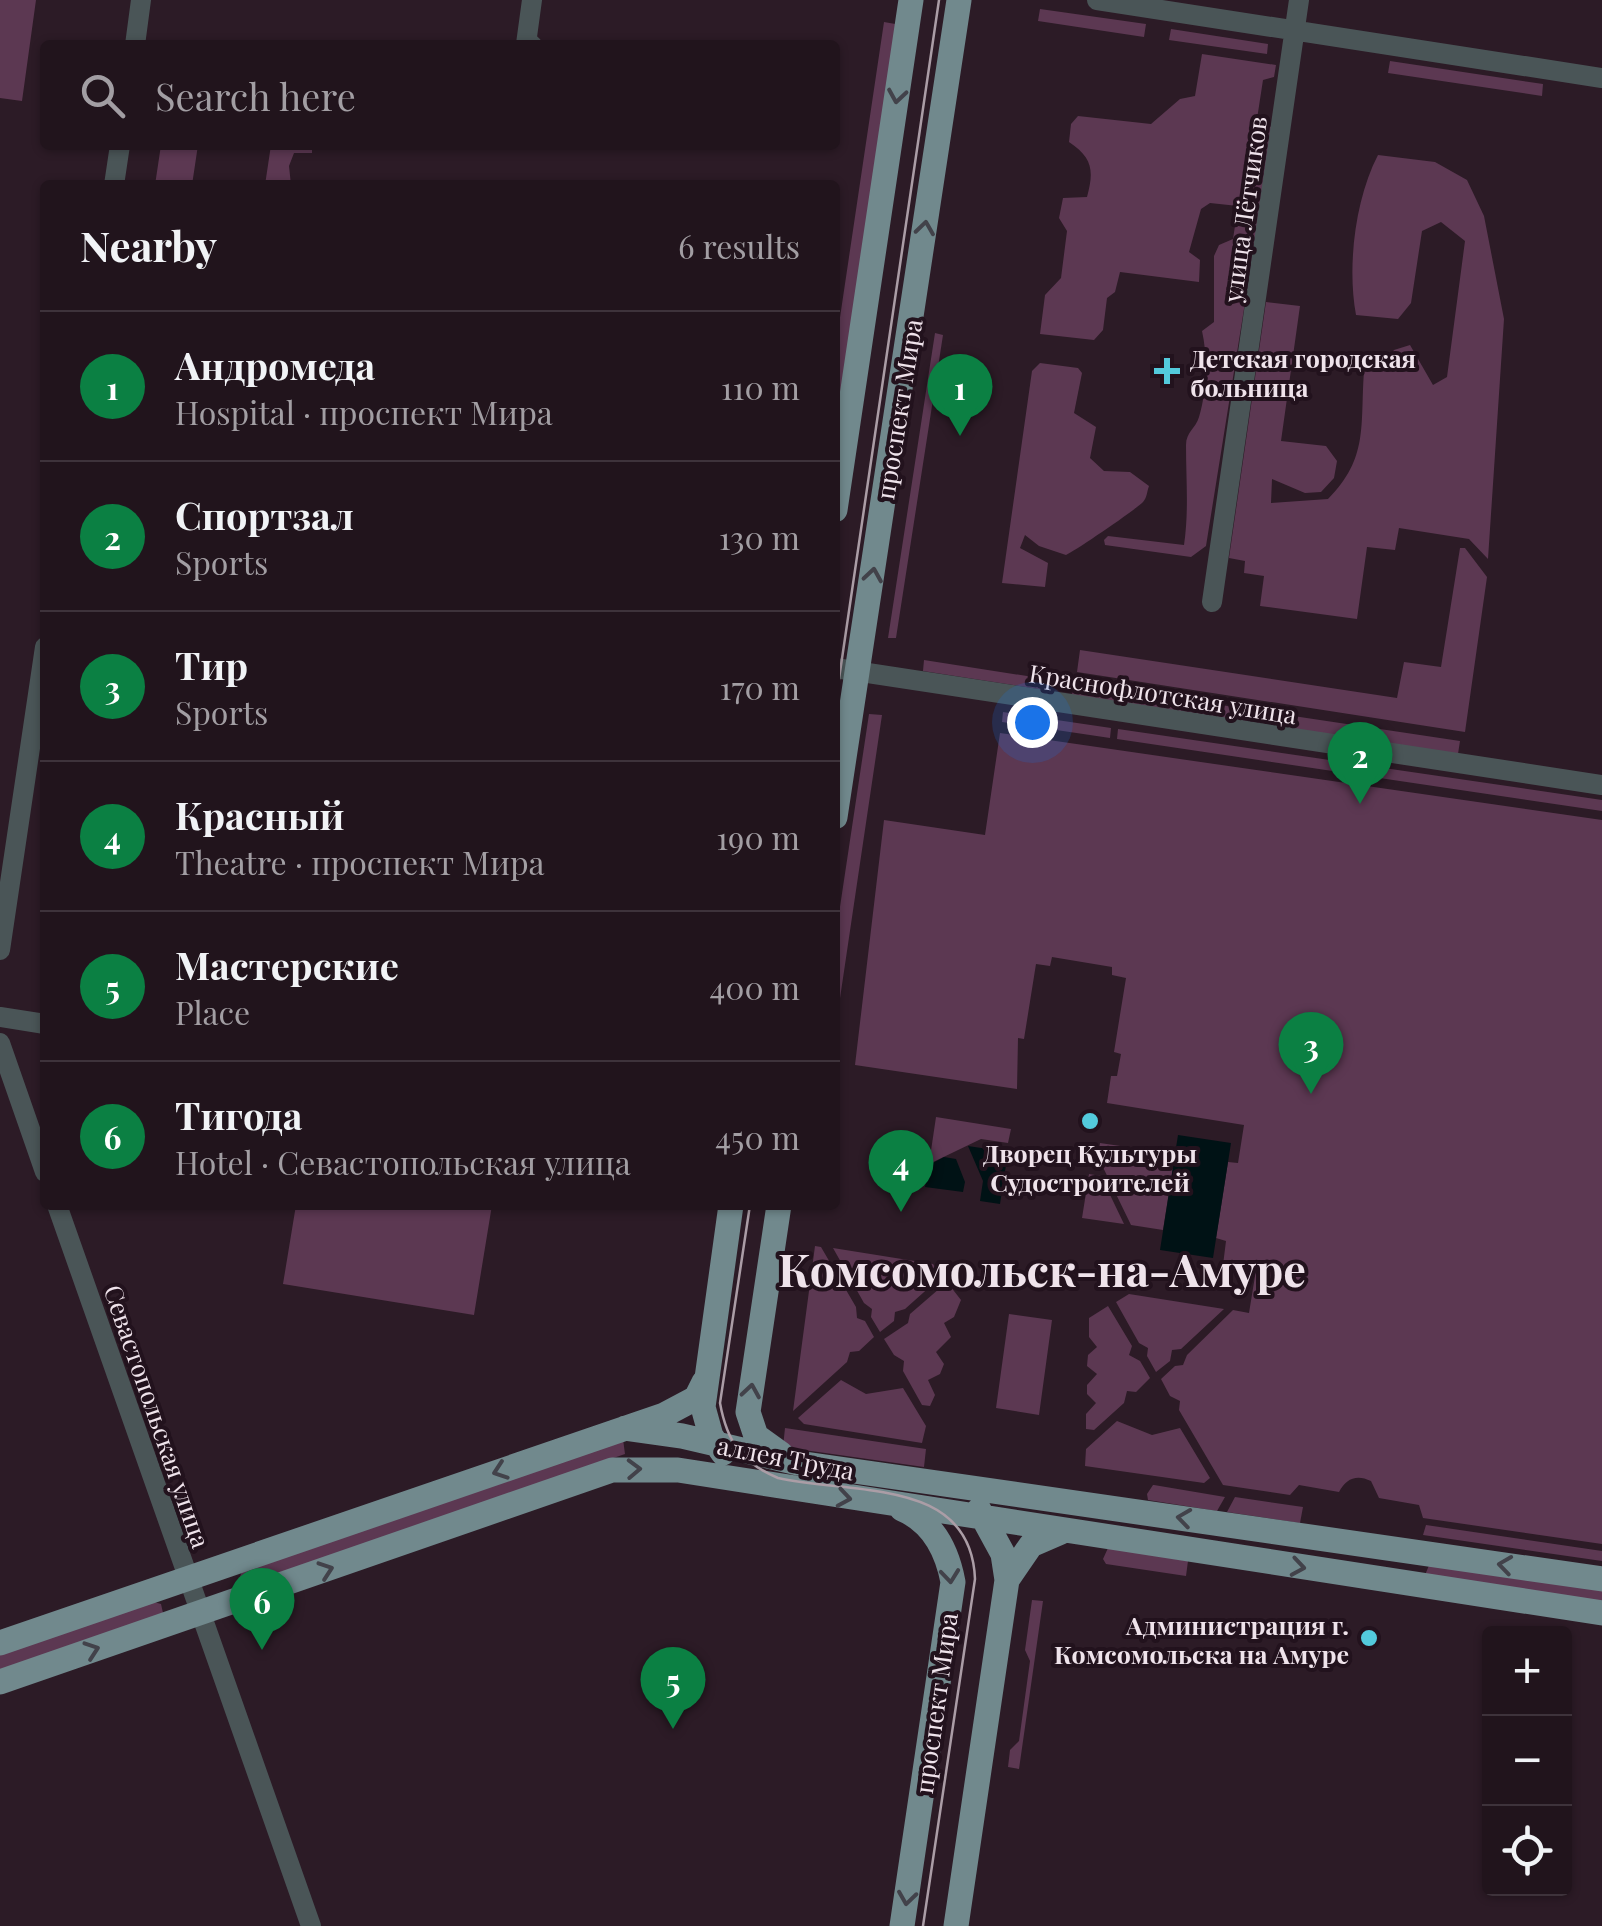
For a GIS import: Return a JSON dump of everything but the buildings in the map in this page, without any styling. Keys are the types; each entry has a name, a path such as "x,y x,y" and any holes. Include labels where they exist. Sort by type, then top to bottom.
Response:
{"main road":[{"name":"проспект Мира","path":"840,477 912,0"},
{"name":"проспект Мира","path":"840,756 847,670 959,0"},
{"path":"730,1210 704,1382 705,1420 716,1444 742,1470 796,1490"},
{"path":"778,1210 748,1412 756,1436 798,1463"},
{"path":"625,1428 687,1405 704,1382"},
{"name":"аллея Труда","path":"0,1643 625,1428 798,1463 1602,1579"},
{"name":"аллея Труда","path":"0,1682 612,1470 678,1470 1602,1614"},
{"path":"938,1483 964,1495 985,1520 1003,1554 1007,1580 956,1926"},
{"name":"проспект Мира","path":"893,1506 913,1514 940,1542 953,1582 902,1926"},
{"path":"1007,1580 1031,1545 1063,1532"},
{"path":"1348,1575 1353,1543"}],"street":[{"path":"135,40 141,0"},
{"path":"527,40 532,0"},
{"path":"1097,0 1602,78"},
{"name":"улица Лётчиков","path":"1212,602 1299,0"},
{"path":"115,180 119,150"},
{"name":"Краснофлотская улица","path":"847,670 1602,785"},
{"path":"0,950 40,680"},
{"path":"0,1017 40,1023"},
{"path":"0,1043 40,1158"},
{"name":"Севастопольская улица","path":"59,1210 311,1926"}],"shaded area":[{"path":"0,0 36,0 22,101 0,98"},
{"path":"1040,9 1146,24 1144,37 1038,21"},
{"path":"884,22 901,25 840,439 840,317"},
{"path":"1171,29 1268,44 1267,54 1169,40"},
{"path":"1202,54 1276,65 1274,77 1263,80 1257,119 1273,128 1206,546 1191,557 1105,545 1104,540 1108,536 1184,545 1186,441 1199,417 1205,385 1202,331 1214,322 1214,256 1219,245 1233,239 1238,206 1210,203 1201,209 1189,252 1200,260 1199,282 1120,272 1115,292 1107,298 1103,330 1094,340 1040,334 1045,295 1061,278 1067,231 1059,218 1063,198 1087,197 1091,180 1087,160 1069,142 1071,124 1078,116 1151,124 1180,99 1195,96"},
{"path":"1390,61 1543,84 1542,96 1388,73"},
{"path":"160,150 197,150 193,180 156,180"},
{"path":"270,150 312,150 294,153 289,166 290,180 266,180"},
{"path":"1378,155 1435,162 1467,180 1484,216 1504,319 1488,559 1469,539 1399,528 1395,550 1367,547 1357,619 1260,606 1264,576 1244,573 1245,561 1229,558 1266,302 1300,306 1281,441 1326,446 1337,461 1334,478 1321,492 1305,493 1272,479 1271,503 1328,499 1341,484 1360,440 1364,371 1384,366 1394,350 1410,345 1433,385 1447,377 1465,241 1441,222 1422,231 1411,303 1398,319 1356,315 1352,276 1355,233"},
{"path":"935,333 943,335 896,638 888,638"},
{"path":"1040,363 1078,368 1082,373 1074,413 1096,427 1090,458 1104,471 1130,472 1149,486 1139,506 1066,555 1039,546 1025,535 1020,548 1048,563 1045,587 1002,583 1032,371"},
{"path":"1460,548 1465,548 1487,577 1465,732 1077,672 1080,650 1397,698 1404,662 1441,667"},
{"path":"924,660 1046,679 1045,690 923,671"},
{"path":"1074,683 1460,741 1458,754 1072,695"},
{"path":"1003,712 1111,728 1110,738 1002,722"},
{"path":"869,714 882,715 840,998 840,907"},
{"path":"1118,729 1602,800 1602,811 1117,739"},
{"path":"1000,733 1602,820 1602,1544 1423,1518 1419,1505 1379,1498 1371,1481 1361,1478 1349,1481 1339,1492 1299,1485 1290,1495 1223,1485 1179,1410 1180,1401 1170,1396 1161,1379 1175,1366 1183,1365 1187,1355 1233,1310 1249,1313 1256,1270 1223,1265 1226,1241 1216,1238 1228,1162 1238,1163 1244,1125 1107,1103 1111,1076 1117,1076 1121,1054 1114,1052 1126,978 1112,975 1112,967 1052,957 1050,966 1036,964 1024,1039 1018,1038 1017,1089 855,1065 884,820 985,835"},
{"path":"936,1117 1011,1129 1008,1143 981,1139 929,1164"},
{"path":"1178,1135 1231,1143 1213,1258 1160,1250"},
{"path":"1100,1143 1175,1154 1163,1230 1131,1225 1098,1157"},
{"path":"968,1146 1008,1152 1000,1204 980,1201 983,1181"},
{"path":"944,1157 956,1159 965,1182 963,1192 925,1187 929,1165"},
{"path":"1089,1174 1101,1176 1124,1224 1082,1218"},
{"path":"295,1210 491,1210 474,1315 283,1284"},
{"path":"815,1246 821,1247 856,1307 857,1318 865,1321 874,1337 859,1351 850,1352 847,1362 793,1411"},
{"path":"833,1248 933,1264 942,1276 905,1309 895,1312 894,1321 880,1332 871,1317 872,1309 864,1303"},
{"path":"947,1282 961,1300 954,1317 944,1323 951,1337 936,1352 944,1364 940,1374 928,1380 935,1395 930,1406 922,1405 903,1371 904,1361 894,1355 884,1339 908,1323 910,1314"},
{"path":"1129,1294 1224,1309 1181,1349 1172,1350 1170,1361 1156,1372 1147,1356 1148,1348 1139,1343 1116,1302"},
{"path":"1108,1306 1132,1346 1129,1355 1140,1361 1150,1378 1136,1392 1127,1391 1124,1403 1094,1430 1086,1429 1086,1414 1096,1403 1087,1394 1087,1385 1097,1374 1087,1366 1088,1355 1097,1347 1089,1337 1089,1318"},
{"path":"1009,1314 1052,1320 1039,1415 996,1408"},
{"path":"841,1380 866,1394 903,1388 926,1426 922,1443 804,1424 798,1418"},
{"path":"1117,1421 1152,1435 1180,1428 1210,1478 1204,1483 1085,1466 1086,1449"},
{"path":"785,1428 926,1449 924,1467 783,1447"},
{"path":"623,1439 625,1454 247,1585 239,1580 242,1571"},
{"path":"1153,1485 1225,1497 1217,1511 1148,1500"},
{"path":"1235,1497 1303,1507 1300,1523 1227,1512"},
{"path":"1426,1525 1602,1551 1602,1561 1423,1535"},
{"path":"1108,1548 1188,1561 1186,1576 1106,1564 1103,1559"},
{"path":"1430,1563 1602,1588 1602,1605 1425,1575"},
{"path":"1032,1600 1043,1601 1019,1769 1008,1767 1010,1750 1019,1741 1030,1661 1025,1650"},
{"path":"154,1602 161,1604 163,1613 0,1671 0,1655"}],"tram line":[{"path":"840,672 939,0"},
{"path":"749,1210 720,1403 738,1450 778,1478 873,1491 931,1507 953,1523 969,1546 975,1579 923,1926"}],"place":[{"name":"Детская городская больница","path":"1167,371"},
{"name":"Андромеда","path":"960,436"},
{"name":"Спортзал","path":"1360,804"},
{"name":"Тир","path":"1311,1094"},
{"name":"Дворец Культуры Судостроителей","path":"1090,1121"},
{"name":"Красный","path":"901,1212"},
{"name":"Администрация г. Комсомольска на Амуре","path":"1369,1638"},
{"name":"Тигода","path":"262,1650"},
{"name":"Мастерские","path":"673,1729"}],"district":[{"name":"Комсомольск-на-Амуре","path":"1042,1268"}]}
